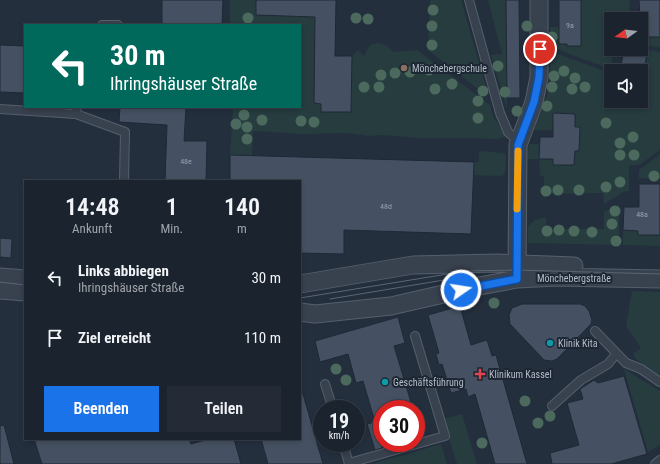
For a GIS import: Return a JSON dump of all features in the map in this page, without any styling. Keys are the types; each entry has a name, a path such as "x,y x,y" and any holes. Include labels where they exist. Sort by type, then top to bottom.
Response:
{"street":[{"path":"517,272 517,183 520,143 534,102 539,77 539,0"},
{"name":"Mönchebergstraße","path":"301,284 413,265 497,263 517,272 556,277 660,279"},
{"name":"Mönchebergstraße","path":"301,312 315,314 391,306 474,286 517,272 660,269"},
{"path":"0,277 24,279"},
{"path":"0,290 24,292"}],"lane":[{"path":"469,0 500,113 508,132 520,143"},
{"path":"0,109 77,110 125,132 124,180"},
{"path":"595,331 626,363 641,369 660,382"},
{"path":"346,452 349,464 445,436 415,336"},
{"path":"552,406 580,380 608,364 616,354"},
{"path":"325,384 330,400"},
{"path":"655,464 660,460"}],"green space":[{"path":"230,0 256,0 256,15 320,17 315,27 314,103 321,104 352,56 358,50 364,56 370,45 380,43 394,52 417,50 490,105 493,116 506,137 496,139 420,138 384,135 369,136 346,133 303,134 253,131 252,156 230,155 233,108 301,108 301,24 230,24"},
{"path":"430,0 461,0 488,94 483,93 428,50"},
{"path":"488,0 507,0 507,109 491,55 502,54"},
{"path":"581,0 629,0 630,12 604,12 604,56 614,56 611,64 604,64 604,67 550,47 550,27 559,27 567,46 581,46"},
{"path":"648,37 660,37 660,48 648,45"},
{"path":"648,49 660,52 660,150 639,165 629,166 629,191 625,191 604,204 603,193 544,194 544,176 540,176 539,159 527,159 529,144 540,144 540,159 553,159 554,165 574,165 575,151 579,151 580,128 575,127 575,114 554,113 553,130 534,130 546,98 550,82 550,51 604,71 604,108 648,108 648,64 645,64 646,56 648,56"},
{"path":"479,151 504,153 506,156 505,174 501,176 473,175 474,162 479,162"},
{"path":"660,154 660,179 639,178 639,170"},
{"path":"619,205 619,245 528,243 528,226 535,220 546,217 546,229 604,229 604,212"},
{"path":"623,230 638,231 639,235 660,235 660,246 623,245"},
{"path":"632,291 660,292 660,378 637,360 633,354 641,348 626,326"},
{"path":"624,369 660,391 660,445 648,452"},
{"path":"462,414 477,464 457,464 443,419"},
{"path":"441,444 447,464 372,464 413,452 425,452 425,449"}],"building":[{"path":"162,0 223,0 222,24 162,24"},
{"path":"256,0 336,0 335,56 352,56 351,112 321,112 321,104 314,103 315,17 256,15"},
{"path":"506,0 519,0 520,98 507,98"},
{"path":"559,0 581,0 581,46 567,46 567,44 559,44"},
{"path":"639,0 660,0 660,37 648,37 648,12 640,12"},
{"path":"0,45 24,46 24,93 0,92"},
{"path":"623,56 646,56 645,64 621,64"},
{"path":"120,108 186,108 184,141 207,141 206,180 165,180 167,125 119,122"},
{"path":"553,113 575,114 575,127 580,127 579,151 575,151 574,165 553,165 553,159 539,159 540,137 553,137"},
{"path":"230,155 474,162 471,234 344,230 344,254 301,253 301,180 230,180"},
{"path":"639,184 660,184 660,235 638,235 638,231 623,230 624,207 639,207"},
{"path":"0,238 12,239 11,258 0,257"},
{"name":"Klinik Kita","path":"522,304 580,304 585,306 589,311 592,320 591,324 557,359 552,361 544,360 510,324 509,315 512,308"},
{"path":"460,306 471,345 487,340 492,356 496,355 527,464 495,464 475,394 468,397 466,389 451,393 442,364 439,365 436,354 439,353 428,315"},
{"name":"Geschäftsführung","path":"398,317 405,343 394,346 410,400 373,400 373,415 363,381 356,383 348,354 320,362 315,341"},
{"path":"624,376 647,454 611,464 552,464 550,453 579,445 567,403 583,399 580,389 594,380 598,383"},
{"path":"303,394 313,429 313,452 320,452 323,464 268,464 261,440 301,440 301,395"},
{"name":"Geschäftsführung","path":"373,422 373,444 367,424"},
{"path":"4,425 14,464 0,464 0,426"},
{"path":"34,440 189,440 191,444 205,440 234,440 241,464 42,464"}],"tram line":[{"path":"301,298 466,271 517,270 660,274"},
{"path":"330,299 474,275"},
{"path":"0,282 24,285"}],"slow traffic":[{"path":"517,209 518,151"}],"place":[{"name":"Mönchebergschule","path":"404,68"},
{"name":"Klinik Kita","path":"550,343"},
{"name":"Klinikum Kassel","path":"480,374"},
{"name":"Geschäftsführung","path":"385,382"}],"route":[{"path":"461,290 474,286 517,279 518,145 534,102 539,77 540,49"}]}
